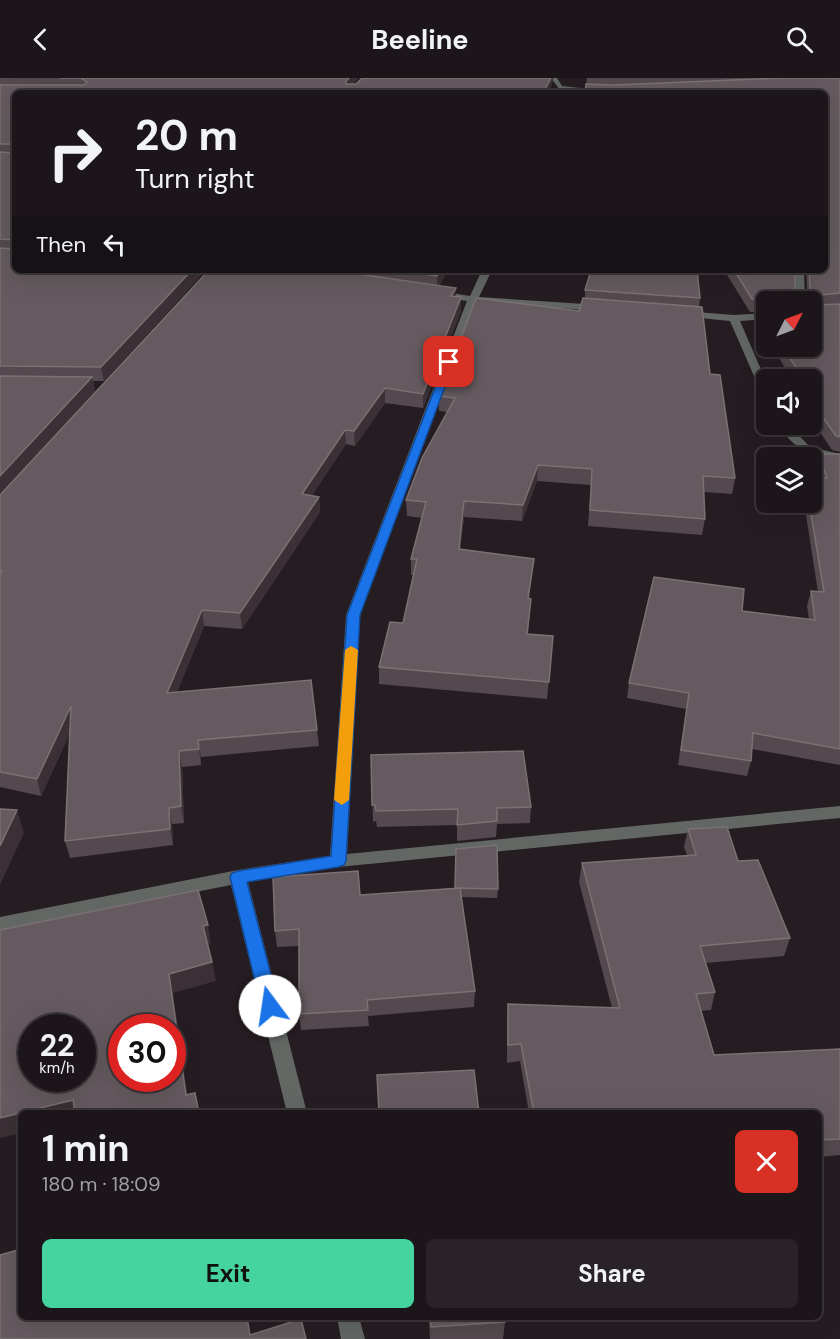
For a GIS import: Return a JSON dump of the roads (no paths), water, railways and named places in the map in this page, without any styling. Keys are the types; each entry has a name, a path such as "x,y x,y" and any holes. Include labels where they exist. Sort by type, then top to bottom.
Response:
{"street":[{"path":"554,78 560,88 574,90"},
{"path":"338,861 353,615 473,299 486,273"},
{"path":"799,273 800,291"},
{"path":"429,292 473,299 616,309"},
{"path":"675,314 734,318 756,317"},
{"path":"734,318 756,369"},
{"path":"790,435 796,444 815,454 840,458"},
{"path":"0,924 238,877 338,861 840,812"},
{"path":"238,877 296,1110"},
{"path":"349,1320 353,1339"}]}
